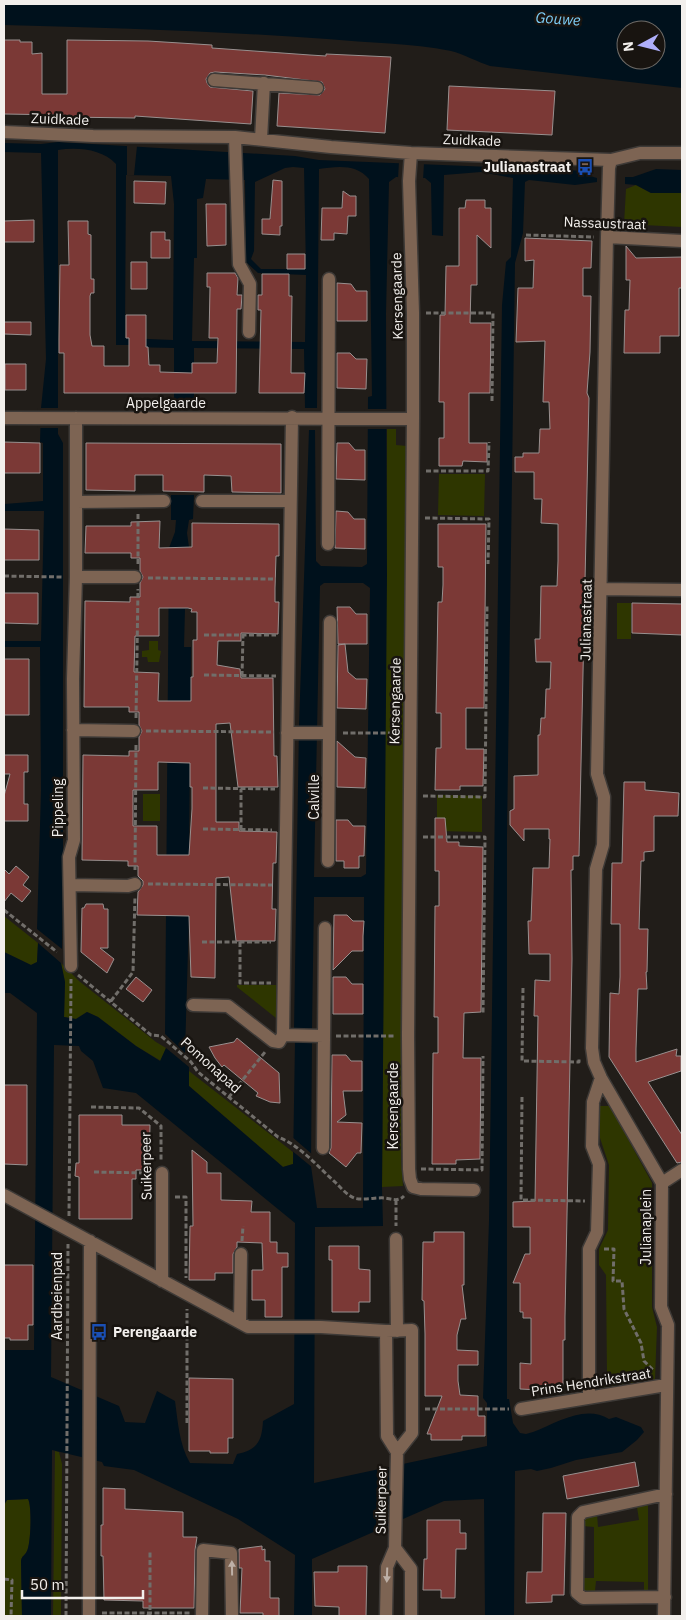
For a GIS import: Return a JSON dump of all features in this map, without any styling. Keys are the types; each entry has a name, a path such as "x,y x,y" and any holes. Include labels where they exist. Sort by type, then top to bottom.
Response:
{"street":[{"path":"214,80 317,88"},
{"path":"261,139 264,83"},
{"name":"Zuidkade","path":"4,132 93,136 235,137 410,157 610,164 640,153 682,153"},
{"path":"235,137 239,264 250,284 249,332"},
{"name":"Kersengaarde","path":"410,157 413,313 413,471 409,796 409,1169 413,1187"},
{"name":"Julianastraat","path":"601,1078 594,1057 592,1032 596,869 603,845 604,797 597,774 610,164"},
{"name":"Nassaustraat","path":"607,237 682,241"},
{"path":"328,279 323,417 328,544"},
{"name":"Calville","path":"283,1037 284,984 281,962 284,942 286,830 282,809 287,789 292,733 288,676 284,656 289,635 290,501 297,417"},
{"name":"Appelgaarde","path":"4,418 413,418"},
{"name":"Pippeling","path":"68,966 69,857 74,840 71,577 76,502 70,418"},
{"path":"76,502 164,501"},
{"path":"202,502 290,501"},
{"path":"71,577 137,577"},
{"path":"601,589 682,590"},
{"name":"Calville","path":"328,862 325,733 330,622"},
{"path":"73,730 135,731"},
{"path":"292,733 325,733"},
{"path":"70,885 128,886 135,884"},
{"path":"323,1148 319,1036 326,928"},
{"path":"193,1005 228,1006 283,1037 319,1036"},
{"path":"589,1397 589,1249 597,1232 598,1202 598,1164 592,1146 593,1102 601,1078"},
{"name":"Julianaplein","path":"601,1078 662,1183 661,1307 668,1325 664,1616"},
{"path":"662,1183 682,1170"},
{"name":"Suikerpeer","path":"162,1173 162,1281"},
{"path":"413,1187 421,1189 474,1190"},
{"path":"4,1195 90,1241 89,1615"},
{"name":"Suikerpeer","path":"386,1616 387,1567 395,1548 397,1452 387,1436 396,1240"},
{"name":"Suikerpeer","path":"90,1241 248,1327 412,1330 412,1433 397,1452"},
{"path":"240,1322 241,1254"},
{"name":"Prins Hendrikstraat","path":"521,1409 666,1385"},
{"path":"665,1597 583,1598 577,1593 578,1517 583,1512 666,1494"},
{"name":"Suikerpeer","path":"395,1548 411,1569 410,1616"},
{"path":"202,1615 203,1550 231,1552 232,1616"}],"path":[{"name":"Nassaustraat","path":"526,235 607,237"},
{"path":"413,313 493,313 492,401"},
{"path":"413,471 488,471 489,442"},
{"path":"111,1001 132,972 135,884 138,501"},
{"path":"412,518 489,519 488,564"},
{"path":"4,576 71,577"},
{"path":"137,577 290,579"},
{"path":"409,796 485,797 487,604"},
{"path":"204,635 289,635"},
{"path":"242,676 243,635"},
{"path":"204,676 288,676"},
{"path":"160,731 292,733"},
{"path":"325,733 390,733"},
{"path":"203,788 287,789"},
{"path":"241,789 241,830"},
{"path":"203,829 286,830"},
{"path":"409,837 485,837 484,1014"},
{"path":"162,885 285,886"},
{"name":"Pomonapad","path":"4,910 34,933 78,975 151,1035 161,1036 191,1062 198,1072 278,1137 288,1141 355,1199 385,1198 396,1200"},
{"path":"202,942 284,942"},
{"path":"240,942 240,983 284,984"},
{"name":"Aardbeienpad","path":"66,1615 68,1378 65,1228 70,1051 68,966"},
{"path":"523,988 522,1061 579,1062 579,1057 594,1057"},
{"path":"355,1036 387,1036"},
{"path":"229,1097 283,1037"},
{"path":"409,1169 482,1170 483,1056"},
{"path":"522,1097 522,1200 598,1202"},
{"name":"Suikerpeer","path":"91,1107 140,1108 161,1126 162,1173"},
{"path":"396,1240 396,1200 401,1199 413,1187"},
{"path":"589,1249 614,1249 613,1281 622,1282 624,1309 641,1343 644,1361 666,1385"},
{"path":"412,1409 521,1409"},
{"path":"148,1615 150,1552"},
{"path":"4,1579 12,1580 11,1616"},
{"path":"66,1615 202,1615"}],"green space":[{"path":"636,185 651,193 682,193 682,227 624,224 626,189"},
{"path":"387,429 396,429 396,445 407,446 401,1161 403,1186 382,1187"},
{"path":"439,474 485,474 484,516 438,515"},
{"path":"617,603 631,603 631,639 617,639"},
{"path":"149,641 158,641 158,650 161,651 159,662 148,662 147,657 142,657 142,651 149,650"},
{"path":"143,794 160,794 160,821 143,821"},
{"path":"437,795 482,796 482,832 437,831"},
{"path":"4,916 38,943 37,962 31,965 4,952"},
{"path":"61,963 79,981 166,1048 161,1061 136,1046 98,1017 87,1012 76,1019 64,1017 65,982"},
{"path":"237,985 276,985 276,1018 237,987"},
{"path":"189,1071 293,1152 293,1164 283,1167 189,1086"},
{"path":"599,1106 610,1106 652,1183 652,1307 657,1327 655,1379 599,1388 597,1382 607,1377 606,1275 599,1265 599,1249 608,1230 609,1165 600,1138"},
{"path":"55,1451 59,1452 62,1464 61,1616 53,1616"},
{"path":"28,1499 30,1533 28,1547 21,1561 22,1616 4,1616 4,1505 7,1500"},
{"path":"648,1504 648,1592 644,1592 644,1582 596,1581 595,1591 584,1591 584,1578 594,1578 594,1527 583,1526 583,1517 597,1514 598,1527 639,1520 637,1507"}],"water":[{"name":"Gouwe","path":"4,4 682,4 682,88 490,66 451,51 436,48 287,36 4,25"},
{"path":"58,142 295,156 319,160 589,171 590,176 597,178 597,182 575,185 529,180 525,182 523,233 515,263 507,835 507,1399 509,1399 513,1423 520,1433 533,1432 571,1416 590,1413 609,1419 616,1417 641,1427 644,1432 622,1452 576,1460 537,1471 531,1469 515,1471 514,1616 485,1616 484,1499 444,1501 312,1559 312,1616 294,1616 295,1555 238,1519 134,1470 104,1466 102,1462 52,1450 51,1616 22,1616 21,1561 28,1547 30,1509 28,1499 7,1500 4,1505 4,1350 34,1350 37,1013 10,993 4,993 4,952 31,965 37,962 38,943 61,963 65,982 64,1017 76,1019 87,1012 98,1017 136,1046 160,1061 166,1048 189,1067 189,1086 283,1167 293,1164 295,1041 312,1040 311,1166 317,1208 363,1208 364,897 314,897 312,1030 294,1030 299,726 309,430 315,430 316,561 321,566 362,567 367,564 368,397 372,396 369,179 353,168 333,167 319,169 317,408 305,408 304,349 194,348 194,409 174,409 174,348 116,345 116,164 104,155 89,150 58,150 58,434 63,443 62,949 37,929 41,791 40,647 4,647 4,641 41,641 44,511 4,511 4,504 43,501 43,443 40,442 46,359 41,153 4,152 4,143 41,144","holes":["285,168 304,168 306,269 261,269 251,259 254,251 255,182","481,172 513,178 511,257 506,262 502,305 489,1221 483,1398 487,1403 487,1446 314,1483 315,1227 383,1226 387,575 386,314 389,182 396,177 425,178 431,183 432,235 443,236 444,175","126,175 171,176 174,204 173,340 125,338","206,179 245,180 246,262 258,273 306,275 305,342 192,341 194,258 197,258 197,199 203,198","324,583 363,583 370,588 366,874 361,877 314,877 320,586","54,1045 79,1046 81,1051 93,1061 103,1088 136,1093 295,1223 294,1404 263,1421 258,1443 250,1450 237,1454 233,1464 190,1463 181,1441 175,1401 157,1391 145,1423 125,1422 119,1406 51,1377"]},
{"path":"656,169 682,170 682,193 651,193 636,185 625,184 625,177 633,177"},
{"path":"171,495 194,495 193,519 189,520 187,533 189,547 192,547 192,609 185,609 184,647 191,647 189,855 186,855 185,916 189,916 185,1053 165,1034 169,548 175,532 176,520 171,520"}],"pier":[{"path":"127,145 137,146 134,175 127,175"},
{"path":"399,161 424,163 423,180 398,179"},
{"path":"38,408 61,408 61,428 37,428"},
{"path":"365,409 390,409 390,429 364,429"},
{"path":"291,1136 313,1155 313,1168 291,1150"}],"building":[{"path":"4,40 32,42 32,54 42,53 42,94 67,94 67,40 148,41 212,45 212,48 310,55 391,57 385,133 277,126 279,93 320,95 325,89 322,82 265,75 215,72 210,73 206,79 210,87 253,91 251,124 135,116 135,118 64,117 64,115 4,114"},
{"path":"449,86 555,91 552,135 447,130"},
{"path":"273,180 282,181 282,226 280,226 280,235 262,234 262,219 270,219"},
{"path":"134,181 166,182 165,204 134,203"},
{"path":"343,191 350,196 356,196 356,216 348,216 347,234 334,233 334,240 321,240 322,208 342,208"},
{"path":"466,200 485,200 485,208 491,208 491,248 477,235 477,285 471,285 470,323 491,323 490,393 469,393 469,443 487,443 487,462 463,461 462,466 439,466 439,438 444,438 444,402 439,402 440,315 445,315 446,266 459,266 459,208 465,208"},
{"path":"206,204 226,204 226,245 207,246"},
{"path":"34,220 34,242 4,242 4,221"},
{"path":"68,221 88,221 88,234 91,235 91,279 94,279 94,293 91,293 90,296 90,335 92,346 104,346 104,366 129,366 129,338 126,338 126,315 146,315 146,347 148,347 149,365 160,365 160,372 192,373 192,363 217,363 218,338 209,338 210,287 207,287 207,273 235,273 238,278 237,295 242,295 241,309 237,309 236,393 64,393 64,353 59,353 60,265 69,265"},
{"path":"151,232 165,232 165,240 170,240 170,258 151,258"},
{"path":"525,238 592,241 591,268 583,268 583,296 591,296 590,352 587,393 589,398 579,856 573,856 573,870 571,870 572,959 565,1340 563,1340 563,1386 560,1385 560,1391 520,1389 520,1363 531,1364 531,1318 523,1318 523,1312 520,1312 520,1283 513,1283 525,1254 530,1254 530,1227 513,1227 513,1202 535,1201 538,1016 534,1016 535,980 550,981 550,954 529,954 528,921 531,921 533,868 549,868 550,839 549,829 524,829 524,841 510,825 510,811 514,809 514,776 538,775 538,735 540,735 541,718 545,718 546,689 550,689 551,662 536,662 535,639 540,639 541,586 557,586 558,561 558,524 541,523 542,499 534,499 534,472 515,472 515,457 523,457 523,453 539,453 540,429 550,429 549,402 543,402 545,341 516,342 518,288 533,288 534,260 525,261"},
{"path":"626,246 636,258 682,257 682,288 679,288 679,336 660,336 660,353 624,353 625,310 629,310 630,280 626,280"},
{"path":"287,254 305,254 305,269 287,269"},
{"path":"131,262 147,262 147,289 131,289"},
{"path":"262,274 289,274 289,296 292,296 291,373 305,373 304,393 259,393 261,310 258,310 258,295 262,295"},
{"path":"337,283 351,284 356,291 367,291 367,321 337,321"},
{"path":"4,322 31,322 31,335 4,334"},
{"path":"337,353 350,353 356,359 367,359 366,389 337,388"},
{"path":"5,364 26,364 26,390 5,390"},
{"path":"4,442 40,443 40,473 4,473"},
{"path":"86,443 281,444 281,493 232,492 231,476 204,475 204,492 163,491 163,475 135,475 135,491 86,490"},
{"path":"337,443 349,443 355,450 365,450 365,480 336,479"},
{"path":"336,511 348,512 354,519 365,519 365,549 335,548"},
{"path":"160,521 159,548 192,547 192,523 279,524 279,556 276,556 275,588 275,602 279,602 278,634 241,633 241,641 218,641 217,665 240,669 241,678 273,678 274,756 277,756 278,787 238,787 230,723 216,724 216,822 239,822 239,831 277,832 276,863 273,863 272,909 276,909 275,941 236,941 229,877 216,878 215,978 191,977 189,916 137,915 138,892 143,885 143,881 138,876 138,866 128,866 128,861 82,860 83,755 129,756 129,751 139,751 139,737 142,731 139,725 139,712 129,712 129,707 84,707 85,601 130,602 130,597 140,597 140,583 143,577 140,571 140,558 131,558 131,553 85,553 86,526 131,526 131,522","holes":["159,608 188,608 192,609 191,612 197,612 197,640 193,640 191,701 158,701 159,673 134,672 135,636 159,636","158,762 190,763 192,809 189,855 157,855 157,826 133,826 133,790 158,790"]},
{"path":"438,524 486,524 484,708 466,708 466,749 484,749 483,786 460,786 460,790 435,790 436,748 441,748 441,713 436,713 438,602 442,602 443,585 443,567 438,567"},
{"path":"4,529 39,530 39,560 4,560"},
{"path":"4,593 38,593 38,624 4,623"},
{"path":"632,603 682,604 682,635 632,633"},
{"path":"337,607 350,607 356,614 367,614 367,644 338,644"},
{"path":"345,644 348,672 356,679 367,679 366,709 337,708 338,645"},
{"path":"4,659 29,659 29,715 4,715"},
{"path":"337,741 355,757 366,758 365,788 337,787"},
{"path":"4,755 28,755 28,772 24,772 24,804 28,804 28,821 4,821 4,796 10,774 4,774"},
{"path":"624,782 645,782 645,790 679,793 678,816 654,816 654,851 644,852 644,861 641,861 639,929 648,929 647,989 638,989 636,1049 636,1062 677,1049 676,1056 681,1056 681,1071 648,1082 682,1135 682,1162 677,1163 609,1057 610,993 619,994 620,977 620,924 611,924 612,863 622,863"},
{"path":"435,818 445,818 447,842 459,842 459,846 483,847 481,1012 464,1013 463,1058 481,1058 480,1159 456,1160 456,1164 432,1164 433,1053 438,1053 438,1017 434,1017 435,906 439,906 439,871 435,871"},
{"path":"336,820 348,820 353,826 365,826 364,856 359,856 359,868 344,868 344,861 336,861"},
{"path":"16,866 29,877 23,885 31,891 22,902 11,893 4,902 4,869 9,874"},
{"path":"86,904 103,904 104,909 108,909 108,948 100,948 114,959 107,973 81,952 82,908"},
{"path":"334,915 347,915 353,921 364,921 363,951 352,951 333,970"},
{"path":"136,977 152,990 143,1002 126,989"},
{"path":"333,977 346,977 352,984 363,984 363,1014 333,1014"},
{"path":"237,1038 279,1073 280,1103 270,1102 256,1096 258,1093 224,1065 222,1067 209,1047 234,1042"},
{"path":"332,1055 346,1055 351,1061 362,1061 362,1091 343,1091 346,1115 337,1122 362,1123 361,1153 357,1153 346,1167 329,1153 331,1148"},
{"path":"4,1085 27,1085 27,1165 4,1164"},
{"path":"79,1115 122,1115 122,1125 150,1125 149,1170 136,1170 136,1179 132,1179 132,1219 79,1219 79,1177 75,1176 76,1163 79,1163"},
{"path":"192,1150 207,1162 207,1173 221,1173 221,1200 252,1201 251,1212 270,1212 270,1242 277,1242 277,1253 288,1253 288,1267 282,1267 282,1317 265,1317 265,1300 252,1300 252,1270 263,1270 262,1243 237,1242 237,1247 233,1254 233,1273 215,1273 215,1280 189,1280 190,1226 193,1226"},
{"path":"434,1232 464,1232 464,1285 462,1285 466,1319 461,1319 457,1335 457,1350 478,1351 478,1365 458,1365 458,1381 460,1395 478,1396 478,1416 485,1416 485,1436 462,1436 462,1440 431,1440 431,1434 427,1434 442,1396 425,1396 424,1301 422,1300 423,1242 434,1242"},
{"path":"329,1246 359,1246 359,1269 370,1270 370,1302 359,1302 359,1312 332,1312 332,1260 329,1260"},
{"path":"4,1265 33,1265 33,1325 28,1325 28,1340 4,1338"},
{"path":"189,1378 233,1379 233,1438 228,1438 228,1453 189,1451"},
{"path":"635,1462 639,1486 567,1499 563,1476"},
{"path":"103,1488 125,1489 125,1509 183,1512 183,1537 197,1537 194,1608 143,1608 143,1601 104,1600 103,1556 101,1556"},
{"path":"543,1513 566,1513 564,1595 552,1595 552,1602 526,1603 527,1572 542,1572"},
{"path":"427,1520 460,1520 460,1533 466,1533 466,1549 456,1549 455,1598 441,1598 441,1590 423,1590 424,1559 427,1559"},
{"path":"262,1546 262,1550 265,1549 265,1561 270,1561 270,1598 279,1598 279,1616 263,1616 263,1613 240,1613 242,1568 239,1568 239,1549"},
{"path":"338,1566 367,1566 366,1616 339,1616 339,1607 315,1606 314,1572 338,1572"}],"place":[{"name":"Julianastraat","path":"585,167"},
{"name":"Perengaarde","path":"99,1332"}]}
